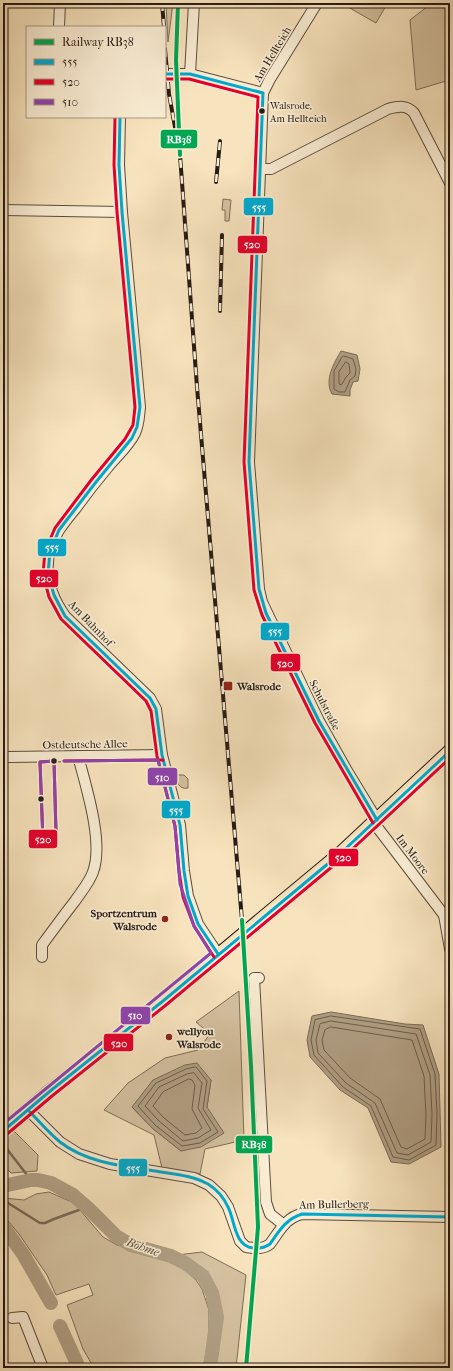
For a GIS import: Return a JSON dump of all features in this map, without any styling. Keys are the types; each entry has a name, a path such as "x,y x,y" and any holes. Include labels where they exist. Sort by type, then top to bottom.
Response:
{"main road":[{"path":"7,1128 342,852 450,751"}],"street":[{"path":"59,26 60,3"},
{"path":"190,74 194,3"},
{"name":"Am Hellteich","path":"166,74 190,74 263,93 270,79 317,3"},
{"name":"Schulstraße","path":"263,93 249,462 259,589 266,613 319,720 375,821"},
{"path":"260,169 271,169 388,108 398,106 410,109 414,114 450,183"},
{"name":"Am Bahnhof","path":"120,118 119,165 140,406 138,426 130,442 98,478 59,530 48,555 49,582 52,594 65,616 153,702 156,710 162,755 180,825 185,883 198,924 218,954"},
{"path":"3,210 122,212"},
{"name":"Ostdeutsche Allee","path":"8,758 162,755"},
{"path":"42,957 42,945 87,884 93,872 97,857 97,842 94,826 78,756"},
{"name":"Im Moore","path":"375,821 447,915"},
{"path":"447,915 450,948"},
{"path":"259,978 254,978 266,1202 270,1214 284,1225"},
{"name":"Am Bullerberg","path":"28,1110 60,1142 79,1154 110,1164 194,1178 209,1185 220,1196 228,1208 240,1241 246,1247 266,1247 284,1225 292,1218 302,1214 450,1217"},
{"path":"12,1318 23,1316 43,1368"}],"shaded area":[{"path":"166,3 173,3 168,42"},
{"path":"341,3 385,3 387,4 376,23"},
{"path":"432,3 450,3 450,87 446,81 416,90 410,20"},
{"path":"223,199 231,200 229,221 225,221 225,210 222,210"},
{"path":"175,774 184,775 188,779 188,788 182,788 180,786 177,782"},
{"path":"239,991 244,1140 205,1149 200,1174 162,1168 154,1135 104,1110 128,1083 165,1058 198,1050 210,1034 196,1022","holes":["154,1080 211,1080 207,1107 181,1151 152,1128 132,1107"]},
{"path":"3,1120 38,1155 37,1171 11,1173 3,1165"},
{"path":"49,1192 74,1203 103,1237 117,1245 178,1264 196,1280 202,1289 209,1310 209,1337 203,1368 94,1368 83,1349 67,1305 93,1295 89,1284 56,1295 47,1275 19,1234 3,1215 3,1198 24,1200 36,1194"},
{"path":"202,1252 246,1275 236,1368 214,1368 222,1313 217,1289 203,1268 177,1255"}],"water":[{"path":"341,351 357,355 360,369 358,381 353,382 350,390 350,396 332,394 330,389 329,377"},
{"path":"331,1012 405,1024 423,1025 439,1074 441,1147 409,1164 391,1162 368,1108 340,1090 310,1057 307,1040 312,1016"},
{"path":"197,1063 211,1080 207,1107 224,1133 201,1147 181,1151 152,1128 132,1107 153,1080 185,1065"}],"waterway":[{"path":"3,1144 31,1180"},
{"name":"Böhme","path":"3,1186 31,1180 51,1183 73,1195 116,1236 131,1245 171,1256 185,1263 203,1276 212,1293 217,1317 210,1368"},
{"path":"3,1202 8,1203 40,1223 45,1223 87,1207"},
{"path":"3,1226 23,1254 51,1303"},
{"path":"60,1326 79,1368"}],"railway":[{"path":"162,3 164,26"},
{"path":"166,60 169,94 180,155 197,387 242,920"},
{"path":"216,182 220,141"},
{"path":"220,311 222,235"}],"rail line":[{"name":"RB38","path":"178,3 176,60 180,155"},
{"name":"RB38","path":"242,920 251,1066 258,1227 246,1368"}],"transit line":[{"name":"555","path":"166,74 190,74 263,93 249,462 259,589 266,613 319,721 377,820"},
{"name":"520","path":"166,79 189,79 258,97 244,462 254,590 262,615 315,723 373,823"},
{"name":"520","path":"115,118 114,165 135,407 133,425 125,439 92,479 55,528 45,551 43,574 49,597 61,619 146,701 151,711 157,756 175,826 183,897 194,926 214,957"},
{"name":"555","path":"120,118 119,165 122,212 140,407 137,427 132,438 59,530 50,552 48,574 54,595 65,616 150,698 156,709 162,755 180,825 188,896 198,924 218,954"},
{"name":"555","path":"3,1131 49,1092 163,1001 342,852 450,751"},
{"name":"520","path":"6,1135 52,1096 166,1005 345,856 450,758"},
{"name":"510","path":"3,1124 211,953 194,926 180,884 175,826 158,760 64,761"},
{"name":"520","path":"64,761 163,760"},
{"name":"520","path":"54,761 56,833 52,840 43,841 40,762 54,761"},
{"name":"510","path":"54,761 56,833 52,840 43,841 40,762 54,761"},
{"name":"555","path":"28,1110 60,1142 82,1155 118,1165 189,1177 208,1184 220,1194 226,1204 236,1232 242,1243 253,1248 262,1248 270,1244 287,1222 302,1214 450,1217"}],"place":[{"name":"Walsrode, Am Hellteich","path":"262,111"},
{"name":"Walsrode","path":"228,686"},
{"name":"Sportzentrum Walsrode","path":"165,919"},
{"name":"wellyou Walsrode","path":"169,1037"}]}
